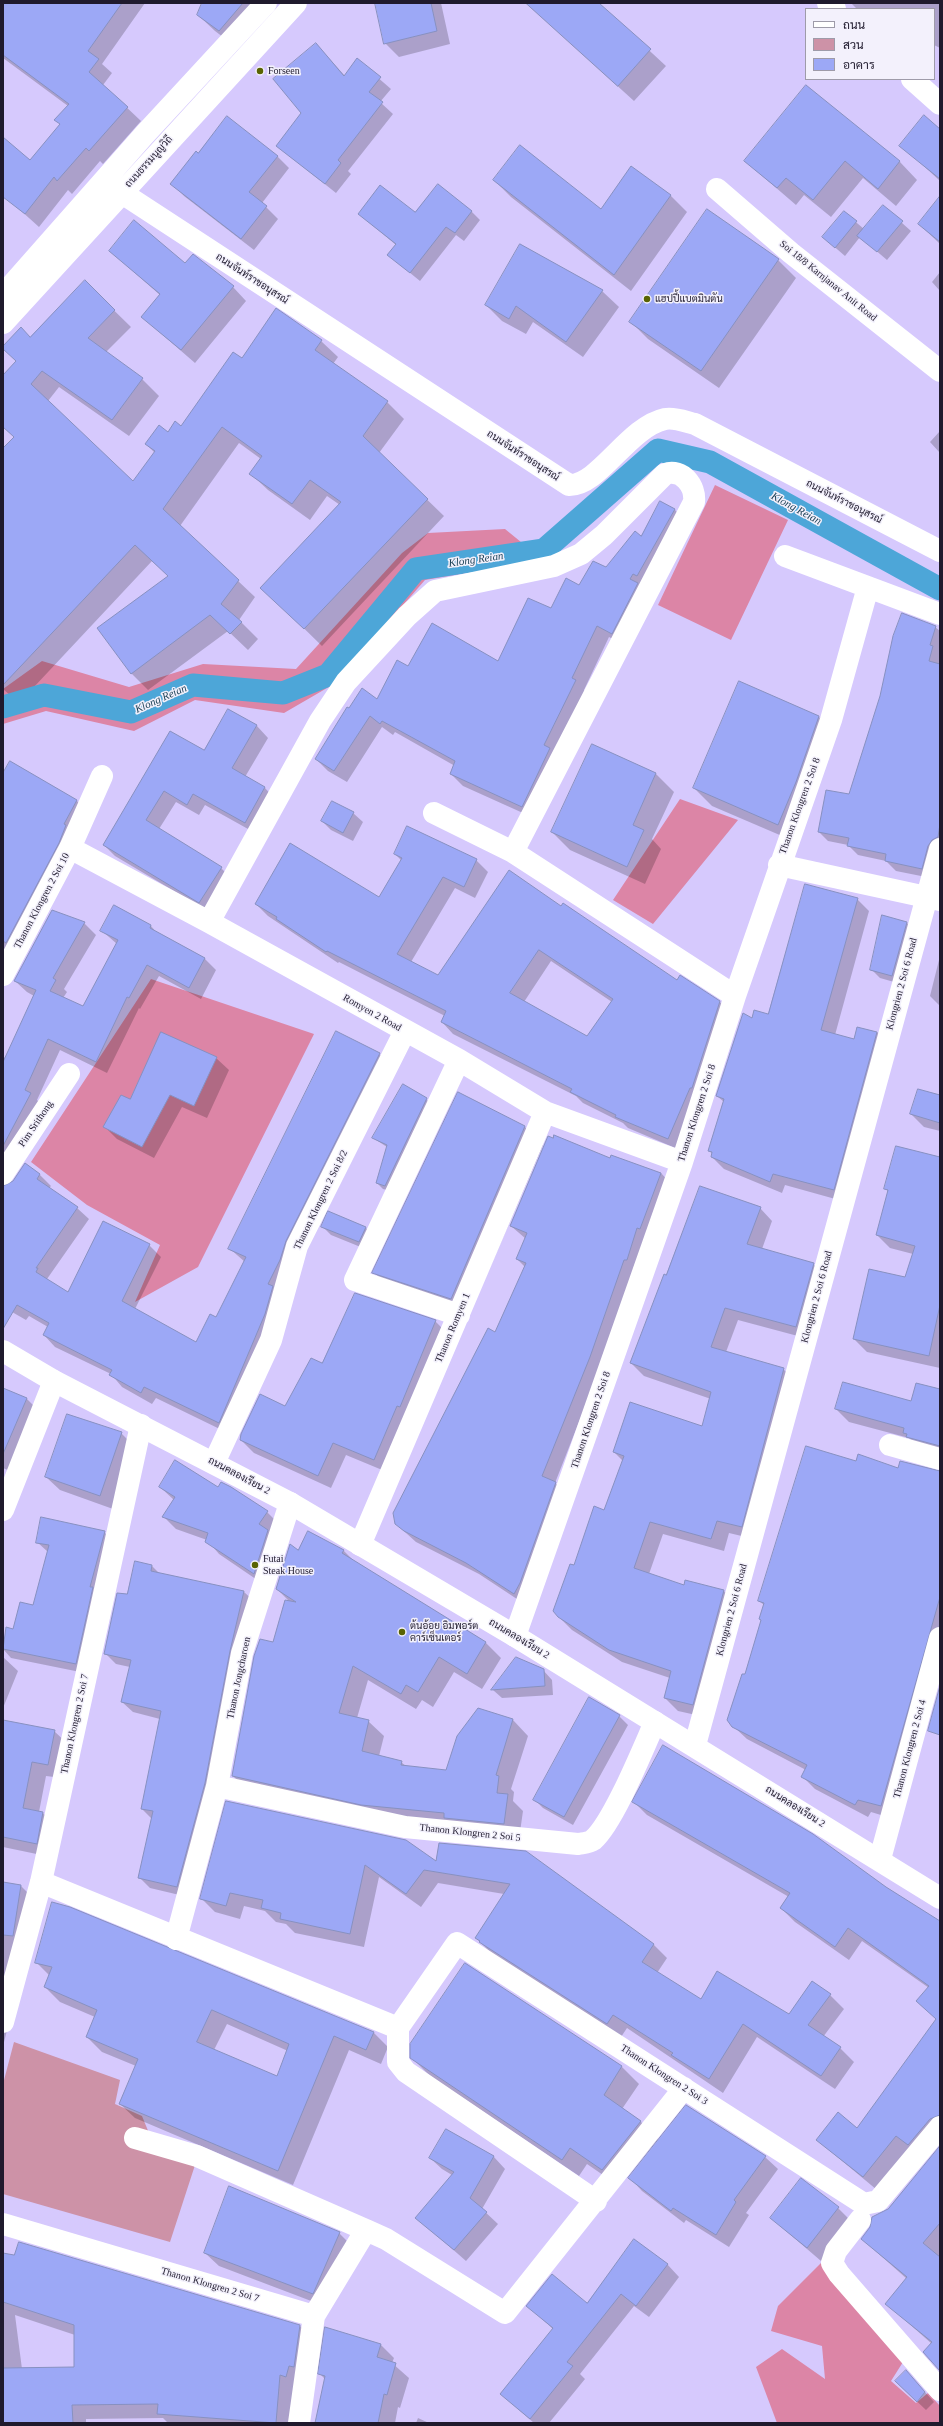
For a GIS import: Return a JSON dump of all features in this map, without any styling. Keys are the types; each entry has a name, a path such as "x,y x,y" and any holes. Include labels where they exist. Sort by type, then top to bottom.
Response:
{"street":[{"name":"ถนนธรรมนูญวิถี","path":"3,295 149,129 266,3"},
{"name":"ถนนธรรมนูญวิถี","path":"3,323 296,3"},
{"path":"913,80 940,104"},
{"name":"Soi 18/8 Karnjanav Anit Road","path":"716,189 791,253 940,371"},
{"name":"ถนนจันท์ราชอนุสรณ์","path":"122,193 569,485 576,485 589,478 635,434 650,425 666,418 679,420 696,424 940,551"},
{"path":"209,922 320,721 346,682 407,616 435,591 554,566 581,554 604,535 665,474 676,474 691,485 694,490 694,502 513,852"},
{"path":"785,556 940,614"},
{"name":"Thanon Klongren 2 Soi 8","path":"515,1636 682,1162 735,996 831,720 868,587"},
{"name":"Thanon Klongren 2 Soi 10","path":"5,965 70,848 102,776"},
{"path":"434,813 513,852 735,996"},
{"name":"Romyen 2 Road","path":"70,848 209,922 459,1060 545,1112 682,1162"},
{"name":"Klongrien 2 Soi 6 Road","path":"695,1745 933,898 940,849"},
{"path":"780,865 933,898"},
{"name":"Thanon Klongren 2 Soi 8/2","path":"214,1463 271,1340 297,1246 405,1031"},
{"path":"459,1060 355,1280 459,1315"},
{"name":"Pim Srithong","path":"3,1174 69,1074"},
{"name":"Thanon Romyen 1","path":"360,1544 545,1112"},
{"name":"ถนนคลองเรียน 2","path":"3,1351 54,1381 290,1503 515,1636 695,1745 880,1859 940,1898"},
{"path":"3,1510 54,1381"},
{"name":"Thanon Klongren 2 Soi 7","path":"3,2022 41,1882 141,1425"},
{"path":"890,1444 940,1459"},
{"name":"Thanon Jongcharoen","path":"176,1939 217,1786 242,1652 290,1503"},
{"name":"Thanon Klongren 2 Soi 4","path":"880,1859 940,1638"},
{"name":"Thanon Klongren 2 Soi 5","path":"217,1786 405,1827 578,1844 592,1841 600,1832 615,1808 655,1722"},
{"path":"41,1882 176,1939 398,2028 398,2062 406,2072 596,2200"},
{"name":"Thanon Klongren 2 Soi 3","path":"398,2028 457,1943 864,2204 878,2202 940,2128"},
{"path":"135,2138 197,2156 386,2239 505,2313 684,2088"},
{"path":"860,2220 836,2251 832,2262 839,2274 940,2390"},
{"name":"Thanon Klongren 2 Soi 7","path":"3,2224 314,2316"},
{"path":"299,2423 314,2316 366,2230"}],"green space":[{"path":"14,2042 120,2080 115,2104 142,2116 151,2138 196,2162 170,2242 3,2194 3,2084"}],"shaded area":[{"path":"715,485 788,520 731,640 658,605"},
{"path":"505,529 543,560 425,580 334,684 284,713 195,700 134,731 46,711 3,724 3,689 42,661 129,687 203,664 296,669 402,553 428,533"},
{"path":"680,799 738,820 653,924 613,900"},
{"path":"151,979 314,1034 198,1267 135,1302 160,1245 87,1205 31,1162"},
{"path":"821,2263 903,2362 891,2381 916,2403 928,2393 940,2406 940,2423 777,2423 756,2367 782,2349 825,2379 822,2346 771,2331 778,2306"}],"building":[{"path":"3,3 122,3 88,51 99,59 89,72 128,107 89,151 86,148 57,181 54,177 25,214 3,197 3,137 30,160 60,124 54,120 69,104 3,55"},
{"path":"202,3 243,3 219,31 197,15"},
{"path":"375,3 431,3 437,31 384,44"},
{"path":"526,3 599,3 651,49 618,86"},
{"path":"316,43 344,76 357,58 381,77 369,92 383,102 338,160 341,163 325,184 276,146 301,113 273,79"},
{"path":"806,85 900,161 878,189 845,161 813,200 786,178 777,188 744,161"},
{"path":"924,115 940,129 940,179 899,146"},
{"path":"227,116 278,156 249,192 267,206 241,239 170,184 196,151 198,153"},
{"path":"520,145 601,209 631,166 671,195 614,275 493,180"},
{"path":"438,184 472,211 455,233 446,227 410,273 387,255 396,244 358,214 380,185 415,212"},
{"path":"940,196 940,242 918,224"},
{"path":"883,205 903,221 877,252 857,236"},
{"path":"707,209 779,259 701,371 629,322"},
{"path":"844,211 857,221 835,248 822,237"},
{"path":"134,220 185,263 193,254 234,286 181,350 141,317 160,294 109,251"},
{"path":"520,244 603,290 566,342 516,306 509,319 485,305"},
{"path":"85,280 115,310 88,338 143,378 112,420 42,371 31,384 133,481 155,451 145,444 159,425 168,432 175,421 181,426 233,352 242,358 276,308 322,340 315,350 388,401 363,436 428,499 304,629 260,588 341,502 310,480 292,504 249,474 262,456 222,427 163,509 239,580 221,604 242,622 230,634 210,615 131,674 97,628 168,576 135,545 3,685 3,448 14,437 3,427 3,375 16,361 3,349 3,346 21,327 30,337"},
{"path":"660,501 675,509 637,576 633,574 630,579 638,583 612,634 597,626 572,678 576,680 544,745 550,748 522,807 450,774 455,761 382,721 380,724 370,716 334,771 315,759 347,707 349,708 362,688 377,699 397,660 408,666 432,623 498,661 528,598 551,608 566,578 579,585 593,561 606,567 635,531 641,536"},
{"path":"902,613 936,626 930,645 933,646 929,661 940,664 940,824 938,837 932,840 928,846 922,869 885,861 886,854 847,846 849,838 818,832 826,790 849,794 880,696 893,636"},
{"path":"739,681 819,716 796,782 778,825 693,788"},
{"path":"228,709 257,725 232,768 265,787 245,823 193,794 187,805 164,791 146,820 222,867 199,903 103,845 170,731 204,750"},
{"path":"592,744 656,773 633,825 644,830 627,867 551,832"},
{"path":"10,761 77,800 64,824 66,825 59,843 6,943 3,941 3,773"},
{"path":"332,801 354,812 343,833 321,821"},
{"path":"407,826 477,859 464,887 443,877 397,954 438,975 509,870 561,906 563,903 677,980 680,975 720,1001 692,1088 690,1088 668,1139 615,1117 616,1115 570,1092 572,1089 441,1022 446,1011 327,951 326,952 276,919 277,917 255,904 290,843 379,897 402,858 394,854","holes":["539,950 613,999 587,1036 510,993"]},
{"path":"805,884 858,898 821,1030 854,1039 857,1027 877,1032 834,1190 773,1174 770,1182 711,1157 712,1152 708,1151 724,1099 716,1096 743,1013 752,1018 754,1010 768,1014"},
{"path":"114,905 151,925 150,928 205,958 189,988 147,965 129,998 127,997 96,1062 48,1039 25,1090 31,1093 3,1146 3,1062 36,990 14,981 52,910 85,922 53,978 56,980 50,991 83,1006 118,940 100,931"},
{"path":"882,915 907,922 892,976 870,970"},
{"path":"336,1031 380,1053 286,1241 280,1260 268,1284 273,1286 265,1314 219,1423 144,1387 141,1393 109,1375 112,1370 43,1335 49,1323 17,1305 3,1329 3,1186 13,1181 25,1163 40,1174 37,1179 78,1207 36,1268 38,1268 36,1272 68,1292 103,1221 150,1244 122,1301 196,1342 210,1314 216,1317 246,1257 228,1249"},
{"path":"161,1032 217,1057 194,1106 170,1095 142,1147 103,1127 121,1095 130,1099"},
{"path":"403,1084 427,1098 385,1186 376,1183 387,1145 372,1138"},
{"path":"918,1089 940,1095 940,1123 910,1114"},
{"path":"458,1092 525,1126 451,1299 372,1273"},
{"path":"554,1135 610,1158 611,1155 661,1173 640,1229 637,1228 627,1260 624,1260 590,1357 542,1476 556,1482 520,1583 514,1594 466,1563 404,1531 395,1524 393,1513 488,1328 495,1332 526,1263 516,1259 527,1233 510,1226 548,1136 553,1138"},
{"path":"896,1146 940,1157 940,1305 929,1356 853,1339 869,1269 905,1277 915,1246 876,1235 888,1190 884,1189"},
{"path":"700,1186 761,1207 747,1244 814,1263 796,1327 725,1308 711,1347 784,1368 742,1527 717,1521 711,1539 650,1522 634,1568 684,1585 685,1580 724,1590 693,1705 664,1698 671,1671 609,1650 558,1617 553,1611 570,1564 574,1565 594,1506 604,1510 624,1456 613,1452 630,1402 702,1426 711,1392 630,1363"},
{"path":"328,1211 366,1227 359,1242 321,1227"},
{"path":"355,1293 436,1320 400,1407 397,1406 374,1460 333,1443 318,1476 240,1440 241,1434 260,1394 285,1406 311,1358 322,1363"},
{"path":"843,1382 911,1401 916,1383 940,1389 940,1446 906,1437 907,1434 903,1433 904,1428 835,1409"},
{"path":"3,1388 27,1398 3,1454"},
{"path":"67,1414 122,1432 100,1496 45,1477"},
{"path":"806,1446 856,1461 858,1454 898,1468 900,1461 940,1471 940,1597 881,1806 858,1800 855,1805 801,1777 807,1765 732,1727 727,1720 742,1674 745,1674 761,1620 759,1619 764,1603 758,1601"},
{"path":"175,1460 218,1487 221,1482 231,1487 268,1511 259,1524 268,1530 254,1574 205,1542 208,1533 162,1517 175,1497 159,1487"},
{"path":"41,1517 105,1531 90,1587 93,1587 76,1664 3,1649 6,1627 13,1629 20,1602 33,1605 49,1545 36,1543"},
{"path":"308,1531 344,1550 342,1553 486,1642 467,1674 439,1657 418,1692 406,1685 401,1694 353,1666 339,1713 369,1720 362,1751 402,1761 401,1765 446,1770 457,1736 478,1708 513,1719 496,1775 499,1776 497,1793 508,1794 504,1824 444,1818 444,1813 361,1805 232,1776 254,1656 260,1639 273,1642 285,1600 296,1602 276,1589 290,1544 298,1550"},
{"path":"135,1561 152,1565 151,1571 244,1591 230,1651 205,1783 177,1887 138,1878 153,1811 141,1809 161,1711 121,1702 131,1660 104,1654 117,1593 127,1594"},
{"path":"516,1657 544,1669 545,1686 491,1690"},
{"path":"940,1686 940,1735 928,1731"},
{"path":"589,1697 620,1715 564,1817 533,1800"},
{"path":"3,1720 55,1730 48,1765 32,1762 23,1808 43,1812 37,1844 3,1837"},
{"path":"663,1745 813,1834 886,1887 940,1921 940,2115 930,2119 908,2145 896,2136 863,2177 816,2140 838,2112 857,2128 936,2019 916,2001 929,1986 848,1928 835,1947 780,1908 790,1893 632,1802"},
{"path":"226,1801 406,1840 436,1861 439,1843 526,1851 654,1944 642,1962 701,1999 717,1971 789,2014 812,1981 831,1994 808,2025 841,2047 821,2076 743,2024 709,2079 671,2055 673,2053 613,2015 607,2024 479,1942 480,1941 475,1938 510,1884 424,1870 406,1894 365,1865 350,1934 280,1919 281,1913 261,1908 263,1900 230,1893 226,1906 200,1899"},
{"path":"3,1882 21,1885 13,1936 3,1935"},
{"path":"52,1902 70,1907 374,2032 366,2050 334,2036 278,2171 119,2104 138,2059 86,2037 97,2010 44,1987 52,1967 35,1963","holes":["212,2010 289,2044 277,2076 197,2042"]},
{"path":"465,1963 622,2066 604,2095 641,2121 602,2170 570,2148 562,2160 410,2058 410,2044"},
{"path":"686,2105 766,2156 734,2200 736,2202 716,2235 673,2208 671,2211 628,2178"},
{"path":"446,2129 494,2156 470,2198 487,2212 454,2250 415,2218 454,2172 429,2158"},
{"path":"940,2146 940,2223 923,2243 940,2257 940,2371 923,2352 932,2342 885,2304 907,2277 861,2239 870,2227 872,2217 888,2209"},
{"path":"801,2178 839,2207 807,2248 770,2218"},
{"path":"229,2186 340,2232 313,2294 204,2253"},
{"path":"634,2239 668,2264 636,2306 621,2294 567,2362 573,2366 530,2419 500,2394 553,2328 526,2306 552,2274 587,2303"},
{"path":"19,2242 300,2325 294,2367 289,2366 286,2377 280,2375 276,2423 157,2414 158,2404 72,2405 73,2423 3,2423 3,2368 74,2367 74,2325 3,2302 3,2253 14,2255"},
{"path":"325,2327 381,2344 377,2357 396,2363 387,2395 384,2394 378,2423 315,2423 325,2376 318,2374"},
{"path":"906,2370 925,2392 917,2402 895,2381"}],"waterway":[{"name":"Klong Reian","path":"3,707 44,695 131,712 193,685 283,693 328,675 416,569 544,550 658,450 710,462 940,589"}],"place":[{"name":"Forseen","path":"260,71"},
{"name":"แฮปปี้แบตมินตัน","path":"647,299"},
{"name":"Futai Steak House","path":"255,1565"},
{"name":"ต้นอ้อย อิมพอร์ต คาร์เซ็นเตอร์","path":"402,1632"}]}
